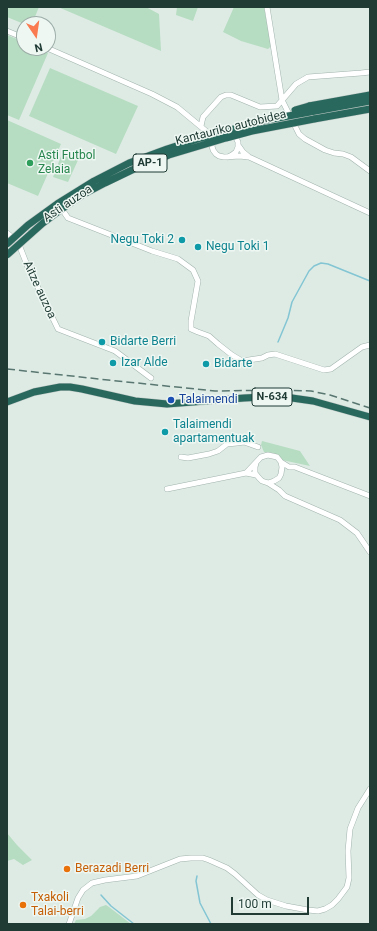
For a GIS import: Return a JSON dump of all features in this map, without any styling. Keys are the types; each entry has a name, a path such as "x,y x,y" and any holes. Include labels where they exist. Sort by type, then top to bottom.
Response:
{"highway":[{"path":"309,109 370,95"},
{"path":"309,109 370,102"},
{"name":"Kantauriko autobidea","path":"7,244 28,225 57,204 94,181 129,164 167,149 201,138 267,120 278,114 309,109"},
{"name":"Kantauriko autobidea","path":"7,255 43,223 63,208 105,183 169,155 252,131 344,113 370,110"},
{"path":"344,113 370,113"},
{"name":"N-634","path":"7,402 34,392 60,387 70,387 135,401 167,404 264,397 295,398 370,417"}],"street":[{"path":"267,7 282,100 299,134 305,140 325,150 351,157 370,171"},
{"path":"56,52 152,94 177,107 201,126 214,139"},
{"path":"201,126 203,117 221,97 226,94 260,107 277,106 296,84 308,77 370,72"},
{"path":"202,143 206,131"},
{"path":"213,150 212,146 214,139 218,134 228,132 236,138 238,145 249,157 370,212"},
{"path":"202,143 214,139"},
{"path":"202,143 220,156 249,157"},
{"name":"Asti auzoa","path":"18,241 69,200 88,189 130,168 173,151 202,143"},
{"path":"228,157 236,152 238,145"},
{"path":"60,207 68,218 152,251 178,259 193,270 198,281 191,329 209,336 232,355 242,361 262,358 275,354 324,370 331,369 362,347 370,345"},
{"path":"7,233 18,241"},
{"name":"Aitze auzoa","path":"18,241 27,265 58,330 115,351 151,378"},
{"path":"181,457 188,458 209,454 218,451 227,444 237,442 244,442 258,447"},
{"path":"246,473 261,457 268,455 277,457 281,462 289,467 295,467 370,496"},
{"path":"279,490 279,478 282,472 281,462"},
{"path":"256,463 256,475"},
{"path":"282,472 289,467"},
{"path":"167,489 246,473 256,475 262,481 279,490 285,496 340,520 356,533 370,552"},
{"path":"268,483 279,478"},
{"path":"69,924 78,898 83,890 92,884 98,881 137,876 180,859 191,858 203,858 221,865 235,874 258,895 267,900 286,906 318,911 332,905 347,887 349,878 348,851 350,830 358,808 370,789"}],"green space":[{"path":"9,7 39,7 35,16 16,16 16,21 7,17"},
{"path":"58,7 146,7 159,14 161,51"},
{"path":"177,7 198,7 193,21 176,15"},
{"path":"234,7 264,7 271,46 268,49 241,41 223,32"},
{"path":"7,35 16,39 16,56 47,56 19,120 7,115"},
{"path":"50,68 138,106 116,154 29,116"},
{"name":"Asti Futbol Zelaia","path":"7,120 61,144 38,196 7,183"},
{"path":"63,151 79,158 68,182 53,177"},
{"path":"262,441 300,451 310,466 282,460 274,453 264,452 261,445"},
{"path":"7,833 32,860 23,865 14,859 7,861"},
{"path":"106,905 131,924 74,924 76,920 85,919 91,916 100,907"}],"waterway":[{"path":"278,342 288,318 292,302 309,271 314,266 321,263 328,264 370,281"},
{"path":"197,876 196,881 200,903 211,924"},
{"path":"101,895 111,906 134,924"}],"railway":[{"path":"7,369 215,391 311,391 330,395 370,408"}],"place":[{"name":"Asti Futbol Zelaia","path":"30,163"},
{"name":"Negu Toki 2","path":"182,240"},
{"name":"Negu Toki 1","path":"198,247"},
{"name":"Bidarte Berri","path":"102,342"},
{"name":"Izar Alde","path":"113,363"},
{"name":"Bidarte","path":"206,364"},
{"name":"Talaimendi","path":"171,400"},
{"name":"Talaimendi apartamentuak","path":"165,432"},
{"name":"Berazadi Berri","path":"67,869"},
{"name":"Txakoli Talai-berri","path":"23,905"}]}
